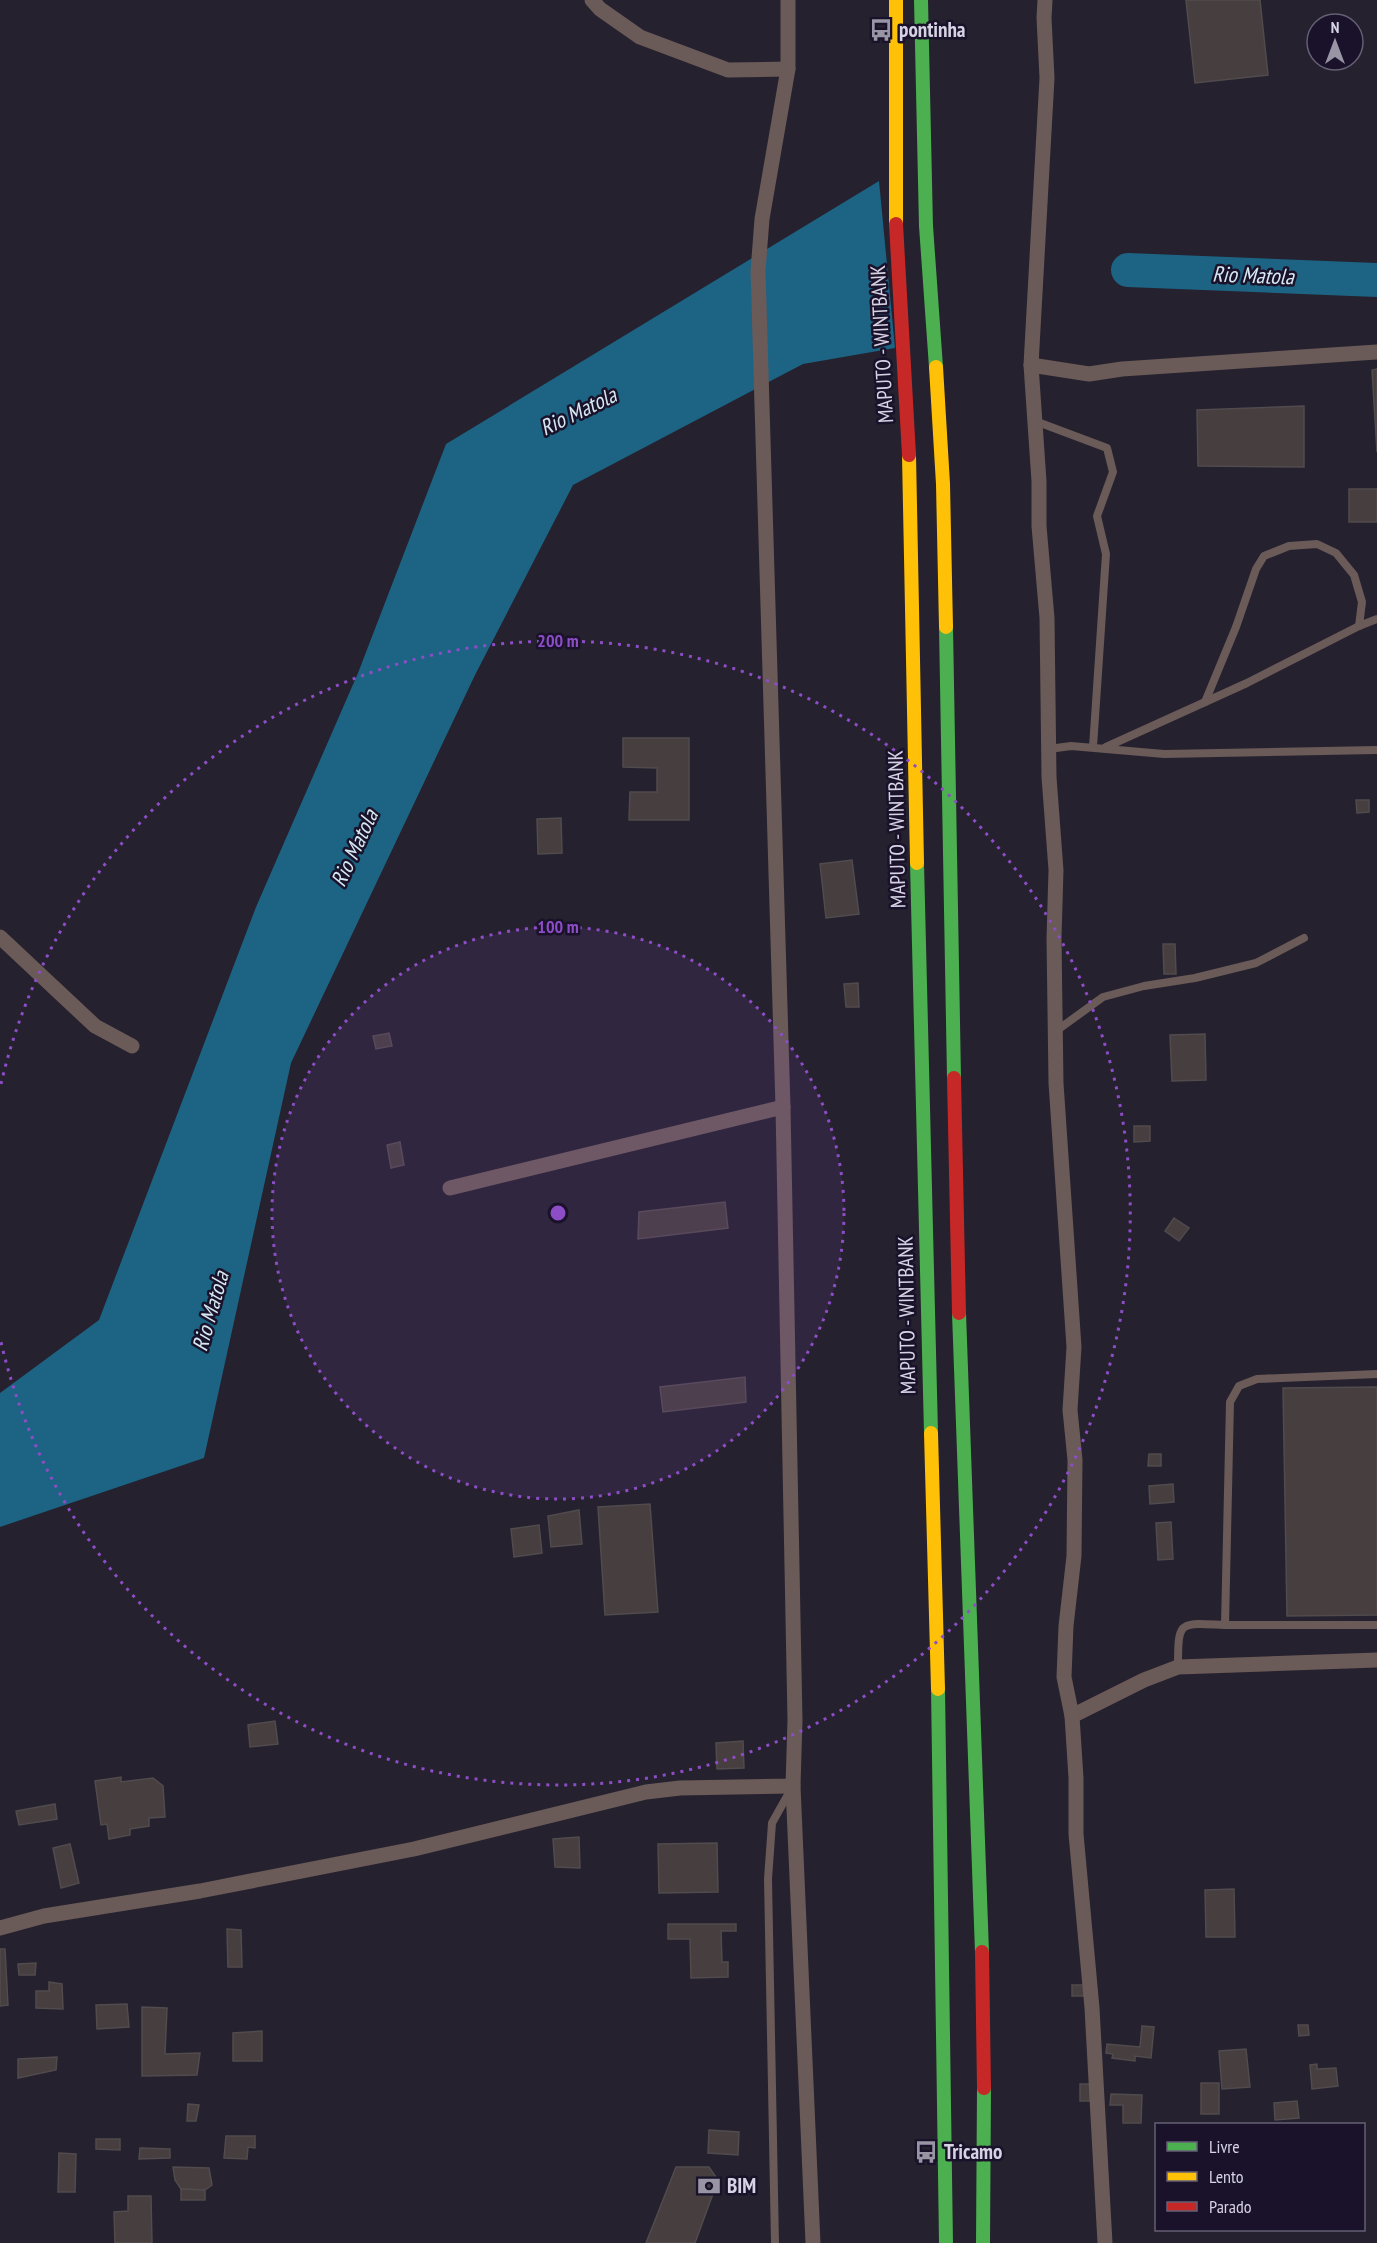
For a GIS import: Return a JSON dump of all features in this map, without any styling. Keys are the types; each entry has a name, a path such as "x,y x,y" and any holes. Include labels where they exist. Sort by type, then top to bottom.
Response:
{"highway":[{"name":"MAPUTO - WINTBANK","path":"896,0 896,226 912,526 923,1155 939,1716 946,2243"},
{"path":"921,0 926,224 942,472 963,1452 984,2041 983,2243"}],"street":[{"path":"592,0 600,9 640,37 728,70 788,69"},
{"path":"788,0 788,69 762,219 758,271 783,1107 795,1708 794,1786 813,2243"},
{"path":"1045,0 1047,78 1030,365 1040,481 1039,526 1047,618 1049,749 1056,870 1054,938 1056,1095 1074,1347 1070,1410 1075,1460 1074,1556 1066,1626 1064,1677 1072,1716 1076,1778 1076,1834 1084,1897 1085,1939 1092,2008 1105,2243"},
{"path":"1030,365 1089,374 1122,369 1377,352"},
{"path":"0,937 95,1026 132,1046"},
{"path":"450,1188 783,1107"},
{"path":"1072,1716 1144,1680 1178,1667 1377,1660"},
{"path":"0,1928 44,1916 200,1891 414,1849 646,1792 680,1788 794,1786"}],"lane":[{"path":"1034,421 1107,447 1113,472 1097,516 1106,554 1093,747"},
{"path":"1205,702 1236,627 1256,569 1264,556 1289,546 1317,544 1336,553 1354,575 1362,602 1359,626"},
{"path":"1105,748 1377,619"},
{"path":"1049,749 1071,746 1164,754 1377,750"},
{"path":"1055,1032 1102,997 1256,963 1304,938"},
{"path":"1225,1625 1230,1401 1239,1386 1257,1379 1377,1374"},
{"path":"1178,1667 1178,1635 1189,1623 1377,1625"},
{"path":"775,2243 768,1879 772,1823 794,1786"}],"water":[{"path":"879,181 895,348 803,364 573,485 475,675 291,1063 204,1458 0,1527 0,1393 99,1320 256,907 358,673 446,444"}],"building":[{"path":"1186,0 1260,0 1268,75 1195,83"},
{"path":"1377,369 1377,452 1372,370"},
{"path":"1304,406 1304,467 1198,466 1197,410"},
{"path":"1349,489 1377,489 1377,522 1349,522"},
{"path":"623,738 689,738 689,820 629,820 630,792 657,792 657,768 623,767"},
{"path":"1356,800 1369,800 1369,812 1357,813"},
{"path":"561,818 562,853 538,854 537,819"},
{"path":"852,860 859,914 826,918 820,864"},
{"path":"1163,944 1175,944 1176,974 1164,974"},
{"path":"858,983 859,1007 846,1007 844,984"},
{"path":"389,1033 392,1046 376,1049 373,1036"},
{"path":"1205,1034 1206,1080 1172,1081 1170,1035"},
{"path":"1134,1126 1150,1126 1150,1141 1134,1142"},
{"path":"400,1142 404,1165 391,1168 387,1145"},
{"path":"725,1202 728,1228 638,1239 639,1212"},
{"path":"1174,1218 1189,1228 1179,1241 1165,1231"},
{"path":"745,1377 746,1402 663,1412 660,1387"},
{"path":"1377,1387 1377,1615 1287,1616 1283,1388"},
{"path":"1149,1454 1161,1454 1161,1466 1148,1466"},
{"path":"1173,1484 1174,1502 1150,1504 1149,1486"},
{"path":"650,1504 658,1612 605,1615 598,1507"},
{"path":"579,1510 582,1544 551,1547 548,1516"},
{"path":"1171,1522 1173,1559 1158,1560 1156,1523"},
{"path":"539,1525 542,1553 514,1557 511,1529"},
{"path":"275,1721 278,1744 250,1747 248,1725"},
{"path":"743,1741 744,1768 717,1769 716,1743"},
{"path":"121,1777 121,1782 153,1778 163,1786 165,1817 149,1818 149,1826 130,1829 130,1835 109,1839 107,1824 101,1825 95,1781"},
{"path":"55,1804 57,1819 19,1825 16,1811"},
{"path":"579,1837 580,1868 555,1867 553,1839"},
{"path":"717,1843 718,1892 659,1893 658,1844"},
{"path":"70,1844 79,1883 61,1888 53,1848"},
{"path":"1234,1889 1235,1937 1206,1937 1205,1890"},
{"path":"668,1924 736,1924 736,1931 721,1931 722,1962 728,1962 728,1977 691,1978 690,1939 668,1939"},
{"path":"227,1929 241,1930 242,1967 228,1967"},
{"path":"0,1949 5,1949 8,2005 0,2006"},
{"path":"36,1963 35,1975 19,1975 18,1964"},
{"path":"49,1982 62,1984 63,2009 36,2008 36,1991 49,1991"},
{"path":"1072,1985 1084,1985 1084,1996 1072,1996"},
{"path":"127,2004 129,2027 97,2029 96,2005"},
{"path":"142,2007 167,2008 165,2054 200,2053 197,2075 142,2076"},
{"path":"1298,2025 1308,2025 1309,2035 1299,2036"},
{"path":"1142,2026 1154,2027 1151,2058 1135,2056 1135,2061 1112,2058 1113,2054 1106,2053 1107,2044 1140,2047"},
{"path":"262,2031 262,2061 233,2061 233,2033"},
{"path":"1246,2049 1250,2087 1222,2089 1219,2051"},
{"path":"57,2057 56,2070 18,2078 18,2059"},
{"path":"1317,2064 1317,2069 1336,2068 1338,2086 1312,2089 1310,2065"},
{"path":"1201,2083 1219,2083 1219,2114 1201,2114"},
{"path":"1080,2084 1090,2084 1090,2101 1080,2101"},
{"path":"1111,2094 1142,2095 1141,2123 1123,2123 1123,2105 1110,2105"},
{"path":"1297,2101 1299,2118 1275,2120 1274,2103"},
{"path":"188,2104 199,2105 196,2121 187,2121"},
{"path":"709,2130 739,2132 738,2155 708,2153"},
{"path":"226,2136 255,2136 255,2148 248,2147 247,2159 224,2158"},
{"path":"96,2139 120,2139 120,2150 96,2149"},
{"path":"140,2148 170,2149 170,2158 139,2159"},
{"path":"59,2153 76,2154 75,2192 58,2192"},
{"path":"173,2167 209,2168 212,2185 205,2190 181,2189 175,2180"},
{"path":"676,2167 709,2167 718,2180 695,2243 646,2243"},
{"path":"181,2189 205,2190 205,2200 181,2200"},
{"path":"128,2196 151,2196 152,2243 115,2243 114,2212 128,2211"}],"waterway":[{"name":"Rio Matola","path":"1128,270 1377,280"}],"traffic: fast":[{"path":"921,0 926,226 936,367"},
{"path":"946,627 954,1078"},
{"path":"917,863 931,1433"},
{"path":"959,1313 982,1952"},
{"path":"938,1689 946,2243"},
{"path":"983,2243 984,2088"}],"traffic: slow":[{"path":"896,0 896,224"},
{"path":"936,367 943,484 946,627"},
{"path":"909,455 917,863"},
{"path":"931,1433 938,1689"}],"traffic: jam":[{"path":"896,224 909,455"},
{"path":"954,1078 959,1313"},
{"path":"982,1952 984,2088"}],"place":[{"name":"pontinha","path":"881,30"},
{"name":"Tricamo","path":"926,2152"},
{"name":"BIM","path":"709,2186"}]}
